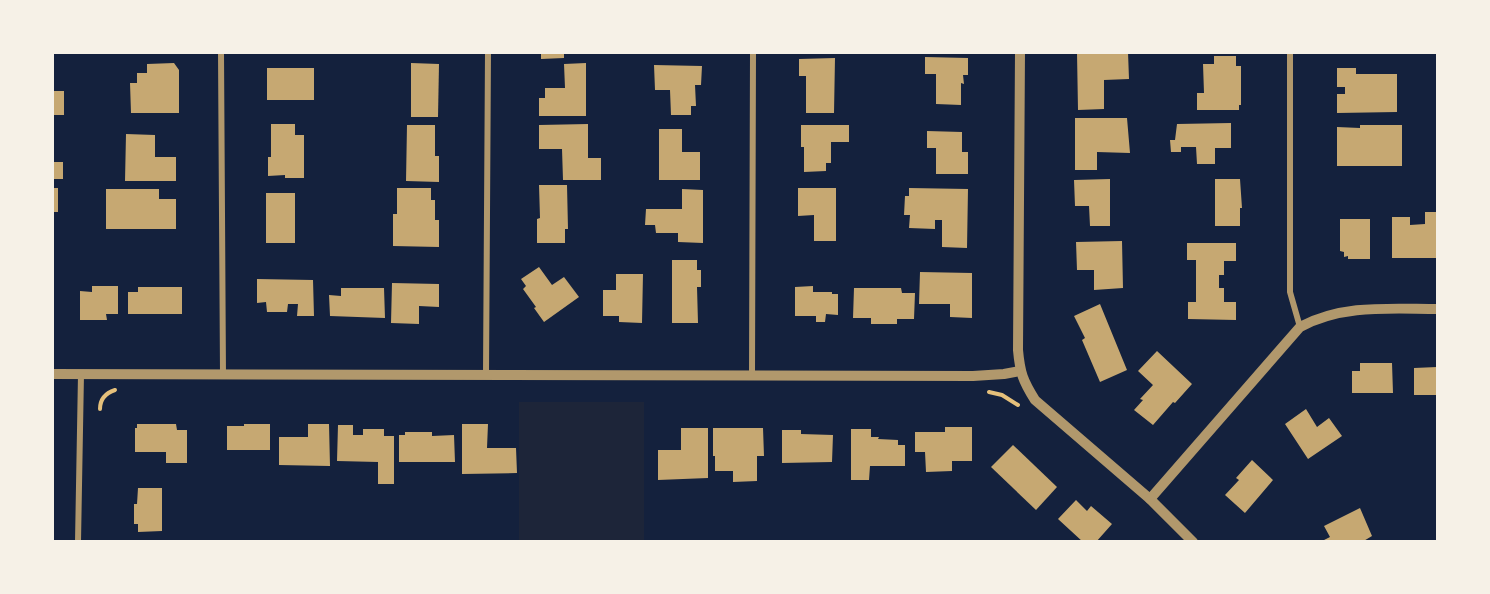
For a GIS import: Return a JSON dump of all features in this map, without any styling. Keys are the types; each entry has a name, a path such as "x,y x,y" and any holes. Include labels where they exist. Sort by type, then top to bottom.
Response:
{"street":[{"path":"221,52 223,375"},
{"path":"486,374 488,52"},
{"path":"752,375 753,52"},
{"path":"1020,52 1018,350 1020,371 1025,385 1035,400 1150,499 1193,542"},
{"path":"1290,52 1290,292 1300,327"},
{"path":"1150,499 1300,327 1334,313 1356,309 1437,309"},
{"path":"52,374 973,376 1020,371"},
{"path":"78,542 81,374"}],"shaded area":[{"path":"519,402 644,402 644,541 519,541"}],"building":[{"path":"541,52 564,52 564,58 541,59"},
{"path":"1128,52 1129,79 1104,80 1104,109 1078,110 1077,53"},
{"path":"1214,56 1236,56 1236,66 1241,66 1239,110 1197,110 1197,93 1204,93 1203,64 1214,64"},
{"path":"925,57 968,58 968,75 963,75 964,84 961,83 961,105 936,104 936,74 925,74"},
{"path":"835,58 834,113 806,113 806,76 799,76 799,59"},
{"path":"174,63 179,70 179,113 131,113 130,83 137,83 137,73 147,73 147,64"},
{"path":"411,63 439,64 438,117 411,117"},
{"path":"586,63 586,116 539,116 539,98 545,98 545,88 565,88 564,64"},
{"path":"654,65 702,66 701,85 695,85 696,106 691,106 691,115 671,115 670,90 655,90"},
{"path":"267,68 314,68 314,100 267,100"},
{"path":"1337,68 1356,68 1356,74 1397,74 1397,112 1337,113 1337,94 1345,94 1345,87 1337,87"},
{"path":"52,91 64,91 64,115 52,115"},
{"path":"1075,118 1127,118 1130,153 1097,152 1097,170 1075,170"},
{"path":"1231,123 1231,148 1215,148 1215,164 1197,164 1196,147 1181,147 1181,152 1171,152 1170,140 1175,140 1177,124"},
{"path":"271,124 295,124 295,135 304,135 304,178 285,178 285,175 268,176 268,157 271,157"},
{"path":"588,124 588,158 601,158 601,180 563,180 562,149 539,149 539,125"},
{"path":"407,125 435,125 435,156 439,156 439,182 406,181"},
{"path":"801,125 849,125 849,142 831,142 831,163 826,163 826,171 804,172"},
{"path":"1360,125 1402,125 1402,166 1337,166 1337,127 1360,128"},
{"path":"659,129 682,129 682,152 700,152 700,180 659,180"},
{"path":"927,131 962,132 962,152 968,152 968,174 936,174 936,148 927,148"},
{"path":"126,134 155,135 155,157 176,157 176,181 125,181"},
{"path":"52,162 63,162 63,179 52,179"},
{"path":"1110,179 1110,226 1090,226 1089,206 1075,206 1074,180"},
{"path":"1215,179 1240,179 1242,208 1240,208 1240,226 1215,226"},
{"path":"539,185 567,185 568,229 565,229 565,243 537,243 537,219 540,218"},
{"path":"52,188 58,188 58,212 52,212"},
{"path":"397,188 431,188 431,200 435,200 435,220 439,220 439,247 393,246 393,214 397,214"},
{"path":"798,188 836,188 836,241 814,241 814,215 798,216"},
{"path":"909,188 968,189 967,248 942,247 942,220 935,220 935,229 909,228 910,215 904,215 905,196 909,196"},
{"path":"106,189 159,189 159,199 176,199 176,229 106,229"},
{"path":"682,189 703,190 703,243 678,242 678,233 656,233 655,225 645,225 646,209 682,209"},
{"path":"266,193 295,193 295,243 266,243"},
{"path":"1425,212 1438,212 1438,258 1392,258 1392,217 1410,217 1410,225 1425,224"},
{"path":"1340,219 1370,219 1370,259 1344,257 1344,252 1340,251"},
{"path":"1122,241 1123,288 1094,290 1094,270 1077,270 1076,242"},
{"path":"1187,243 1236,243 1236,261 1224,261 1224,275 1219,275 1219,288 1224,288 1224,302 1236,302 1236,320 1188,319 1188,302 1196,302 1196,260 1187,260"},
{"path":"672,260 697,260 697,270 701,270 701,287 697,287 698,323 672,323"},
{"path":"539,267 552,285 564,277 579,297 544,322 523,289 526,286 521,279"},
{"path":"920,272 972,273 972,318 950,317 950,304 919,304"},
{"path":"616,274 643,274 642,323 619,322 619,316 603,316 603,290 616,290"},
{"path":"257,279 313,280 314,316 297,316 298,304 288,304 287,312 267,312 266,302 257,303"},
{"path":"392,283 439,284 439,307 419,306 419,324 391,323"},
{"path":"92,286 118,286 118,314 106,314 107,320 80,320 80,291 92,292"},
{"path":"813,286 813,292 838,294 838,315 826,314 825,322 816,322 816,316 795,316 795,287"},
{"path":"138,287 182,287 182,314 128,314 128,292 138,292"},
{"path":"341,288 384,288 385,318 330,316 329,295 341,296"},
{"path":"854,288 901,288 902,293 915,293 914,319 897,319 897,324 871,324 871,318 853,318"},
{"path":"1100,304 1127,370 1100,382 1082,340 1085,338 1074,316"},
{"path":"1157,351 1192,384 1153,425 1134,410 1143,400 1140,399 1153,385 1138,371"},
{"path":"1360,363 1392,363 1393,393 1352,393 1352,371 1360,371"},
{"path":"1437,367 1438,395 1414,395 1414,368"},
{"path":"1306,409 1317,427 1329,418 1342,436 1308,459 1285,424"},
{"path":"137,424 176,424 177,430 187,430 187,463 166,463 166,452 135,452"},
{"path":"244,424 270,424 270,450 227,450 227,426 244,426"},
{"path":"308,424 329,424 330,466 279,465 279,437 308,437"},
{"path":"462,424 488,424 487,448 516,448 517,473 462,474"},
{"path":"338,425 353,425 353,435 363,435 363,429 384,429 384,436 394,436 394,484 378,484 378,462 337,461"},
{"path":"945,427 972,427 972,461 952,461 952,471 926,472 925,452 915,452 915,432 945,432"},
{"path":"681,428 708,428 708,478 658,480 658,450 681,450"},
{"path":"713,428 763,428 764,456 757,456 757,481 733,482 733,471 715,471"},
{"path":"851,429 871,429 871,437 898,440 898,445 905,445 905,466 870,466 869,480 851,480"},
{"path":"782,430 801,430 801,434 833,435 832,462 782,463"},
{"path":"405,432 432,432 432,436 454,435 455,462 399,462 399,435 405,435"},
{"path":"1013,445 1057,487 1036,510 991,467"},
{"path":"1252,460 1273,480 1245,513 1225,495 1239,480 1236,478"},
{"path":"138,488 162,488 162,531 138,532 138,524 134,524 134,504 137,504"},
{"path":"1076,500 1087,511 1091,506 1112,524 1096,542 1083,542 1058,519"},
{"path":"1360,508 1372,536 1362,542 1320,542 1330,537 1324,526"}]}
